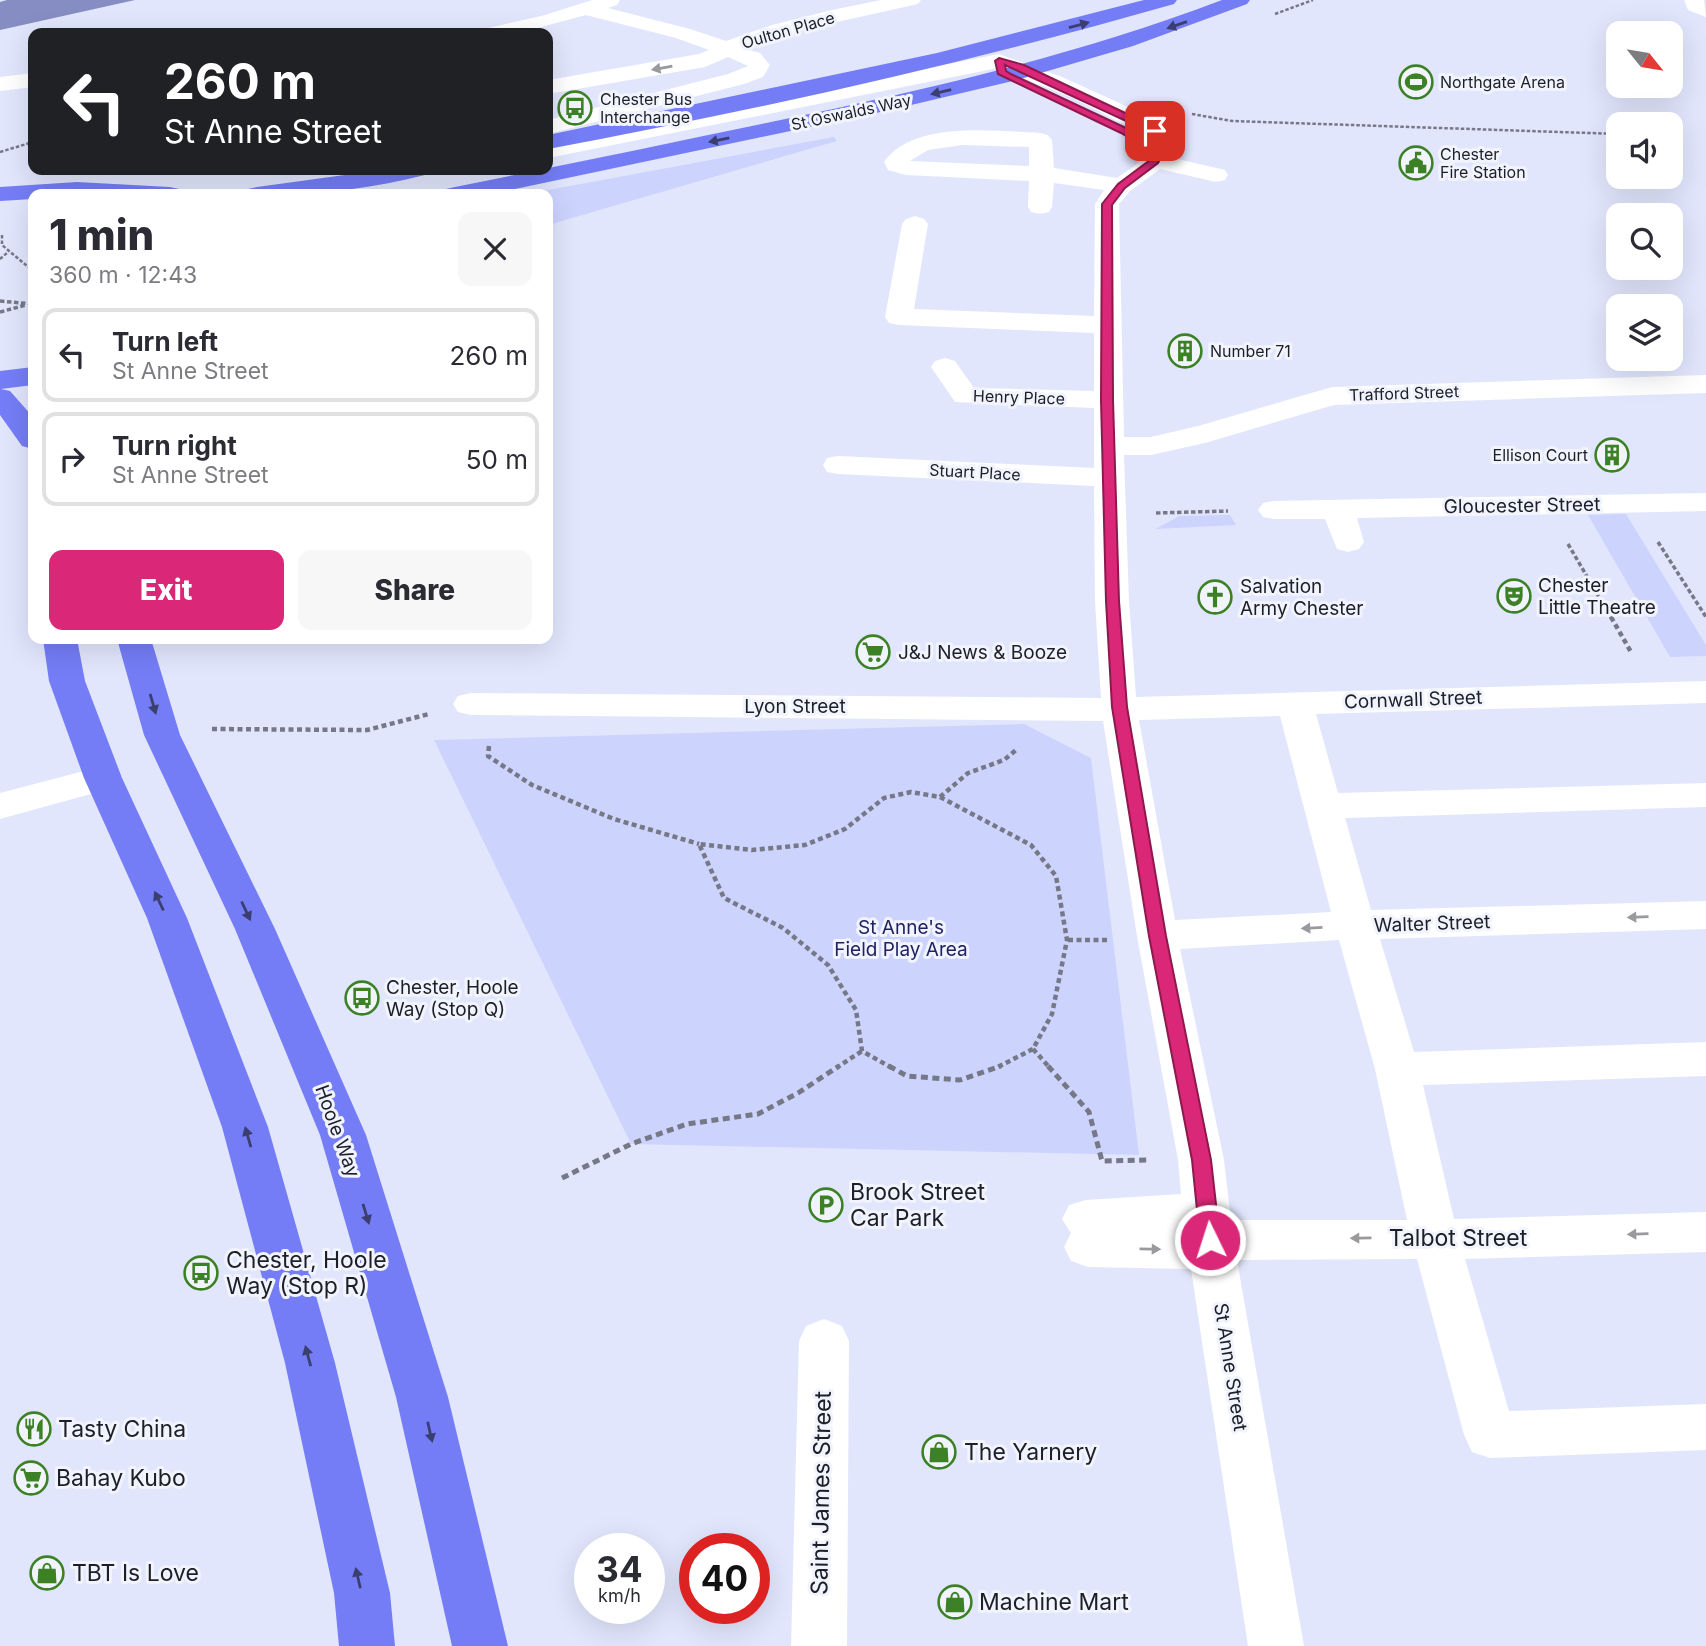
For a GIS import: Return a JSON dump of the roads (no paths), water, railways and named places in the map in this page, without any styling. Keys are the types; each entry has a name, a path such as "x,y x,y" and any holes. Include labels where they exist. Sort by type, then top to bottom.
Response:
{"highway":[{"name":"St Oswalds Way","path":"553,141 1013,42 1167,0"},
{"name":"St Oswalds Way","path":"553,174 875,107 1177,25 1240,0"},
{"path":"297,189 391,175"},
{"name":"St Oswalds Way","path":"479,189 547,175"},
{"path":"0,194 28,192"},
{"path":"0,380 28,377"},
{"path":"0,397 28,431"},
{"path":"61,644 67,681 103,778 167,918 245,1127 310,1363 362,1593 367,1646"},
{"name":"Hoole Way","path":"136,644 163,735 255,929 342,1135 422,1397 480,1646"}],"street":[{"path":"514,28 550,20 613,0"},
{"name":"Oulton Place","path":"585,9 682,33 727,48 800,24 911,0"},
{"path":"1694,0 1695,6 1706,11"},
{"path":"571,62 678,47 686,41 682,33"},
{"path":"1011,69 1013,42"},
{"path":"553,86 705,60 727,48 752,58 759,65 755,72 736,79 553,126"},
{"path":"553,150 743,114 1011,69 1155,131 1160,139 1157,156 1216,175"},
{"path":"0,85 28,81"},
{"path":"1040,207 1042,174 1040,140 946,138 905,152 896,162 906,168 1042,174 1086,178 1122,186"},
{"name":"St Anne Street","path":"1157,156 1122,186 1107,204 1107,400 1112,601 1119,707 1157,936 1201,1160 1210,1234 1276,1646"},
{"path":"361,181 378,175"},
{"path":"915,224 899,317 1107,325"},
{"name":"Henry Place","path":"945,367 965,396 1107,400"},
{"name":"Trafford Street","path":"1110,480 1151,446 1205,434 1332,396 1706,384"},
{"name":"Stuart Place","path":"838,465 1110,480"},
{"name":"Gloucester Street","path":"1275,510 1706,502"},
{"path":"1338,508 1348,542"},
{"name":"Cornwall Street","path":"1119,707 1706,692"},
{"path":"1296,703 1355,925 1397,1069 1435,1238 1490,1435 1706,1427"},
{"name":"Lyon Street","path":"471,704 1050,711 1119,707"},
{"path":"0,806 103,778"},
{"path":"1323,806 1706,795"},
{"name":"Walter Street","path":"1157,936 1355,925 1706,915"},
{"path":"1397,1069 1706,1059"},
{"name":"Talbot Street","path":"1087,1233 1494,1239 1706,1232"},
{"name":"Saint James Street","path":"819,1646 824,1341"}],"place":[{"name":"Northgate Arena","path":"1416,82"},
{"name":"Chester Bus Interchange","path":"575,108"},
{"name":"Chester Fire Station","path":"1416,163"},
{"name":"Number 71","path":"1185,351"},
{"name":"Ellison Court","path":"1612,455"},
{"name":"Chester Little Theatre","path":"1514,596"},
{"name":"Salvation Army Chester","path":"1215,597"},
{"name":"J&J News & Booze","path":"873,652"},
{"name":"Chester, Hoole Way (Stop Q)","path":"362,998"},
{"name":"Brook Street Car Park","path":"826,1205"},
{"name":"Chester, Hoole Way (Stop R)","path":"201,1273"},
{"name":"Tasty China","path":"34,1429"},
{"name":"The Yarnery","path":"939,1452"},
{"name":"Bahay Kubo","path":"31,1478"},
{"name":"TBT Is Love","path":"47,1573"},
{"name":"Machine Mart","path":"955,1602"}],"park label":[{"name":"St Anne's Field Play Area","path":"901,938"}]}
